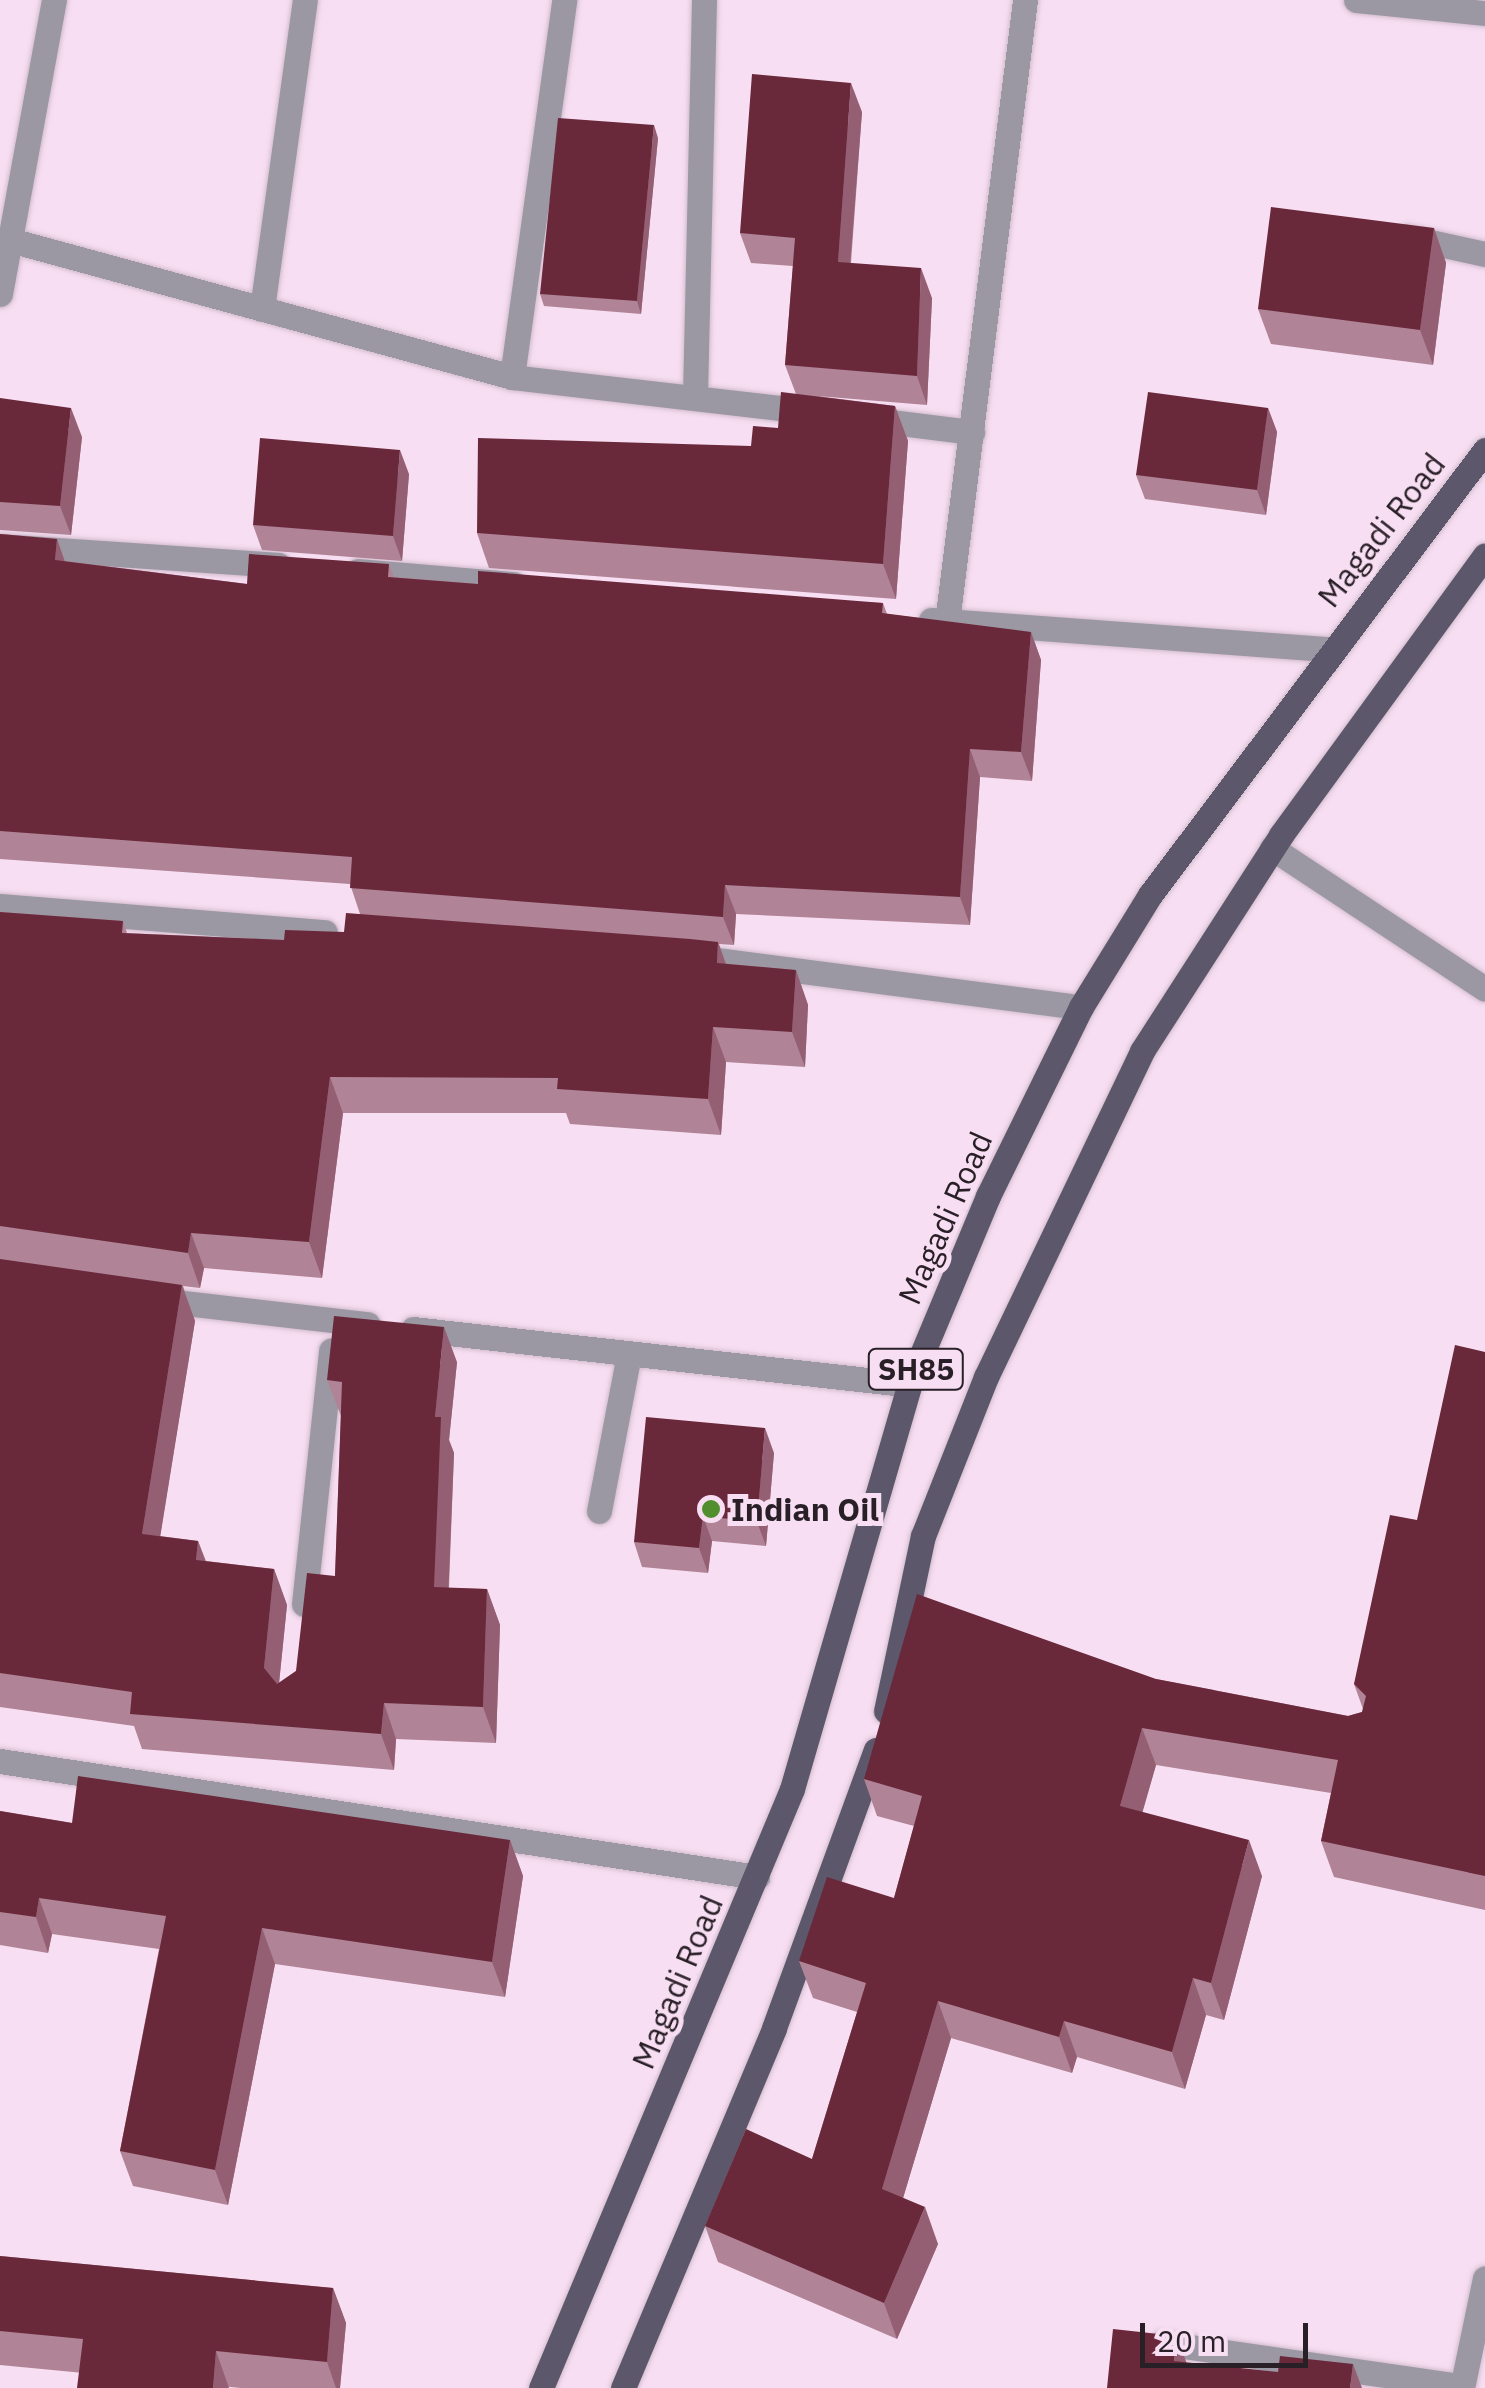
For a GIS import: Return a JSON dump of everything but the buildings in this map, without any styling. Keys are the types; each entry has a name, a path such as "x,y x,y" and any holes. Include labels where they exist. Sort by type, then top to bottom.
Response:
{"main road":[{"name":"Magadi Road","path":"542,2388 757,1877 797,1772 909,1386 988,1196 1081,1007 1150,895 1330,649 1485,450"},
{"name":"SH85","path":"623,2388 774,2028 874,1757 917,1608 922,1536 986,1377 1142,1051 1272,848 1485,555"}],"street":[{"path":"0,294 54,0"},
{"path":"262,309 305,0"},
{"path":"512,377 564,0"},
{"path":"695,397 704,0"},
{"path":"947,622 1025,0"},
{"path":"1356,0 1485,13"},
{"path":"1371,230 1485,254"},
{"path":"10,240 512,377 972,432"},
{"path":"0,546 536,586"},
{"path":"908,618 1330,649"},
{"path":"1272,848 1485,989"},
{"path":"0,906 349,934"},
{"path":"666,955 1081,1007"},
{"path":"123,1295 909,1386"},
{"path":"301,1627 334,1320"},
{"path":"598,1511 629,1354"},
{"path":"0,1761 757,1877"},
{"path":"1162,2342 1462,2387 1485,2278"}],"place":[{"name":"Indian Oil","path":"711,1509"}]}
